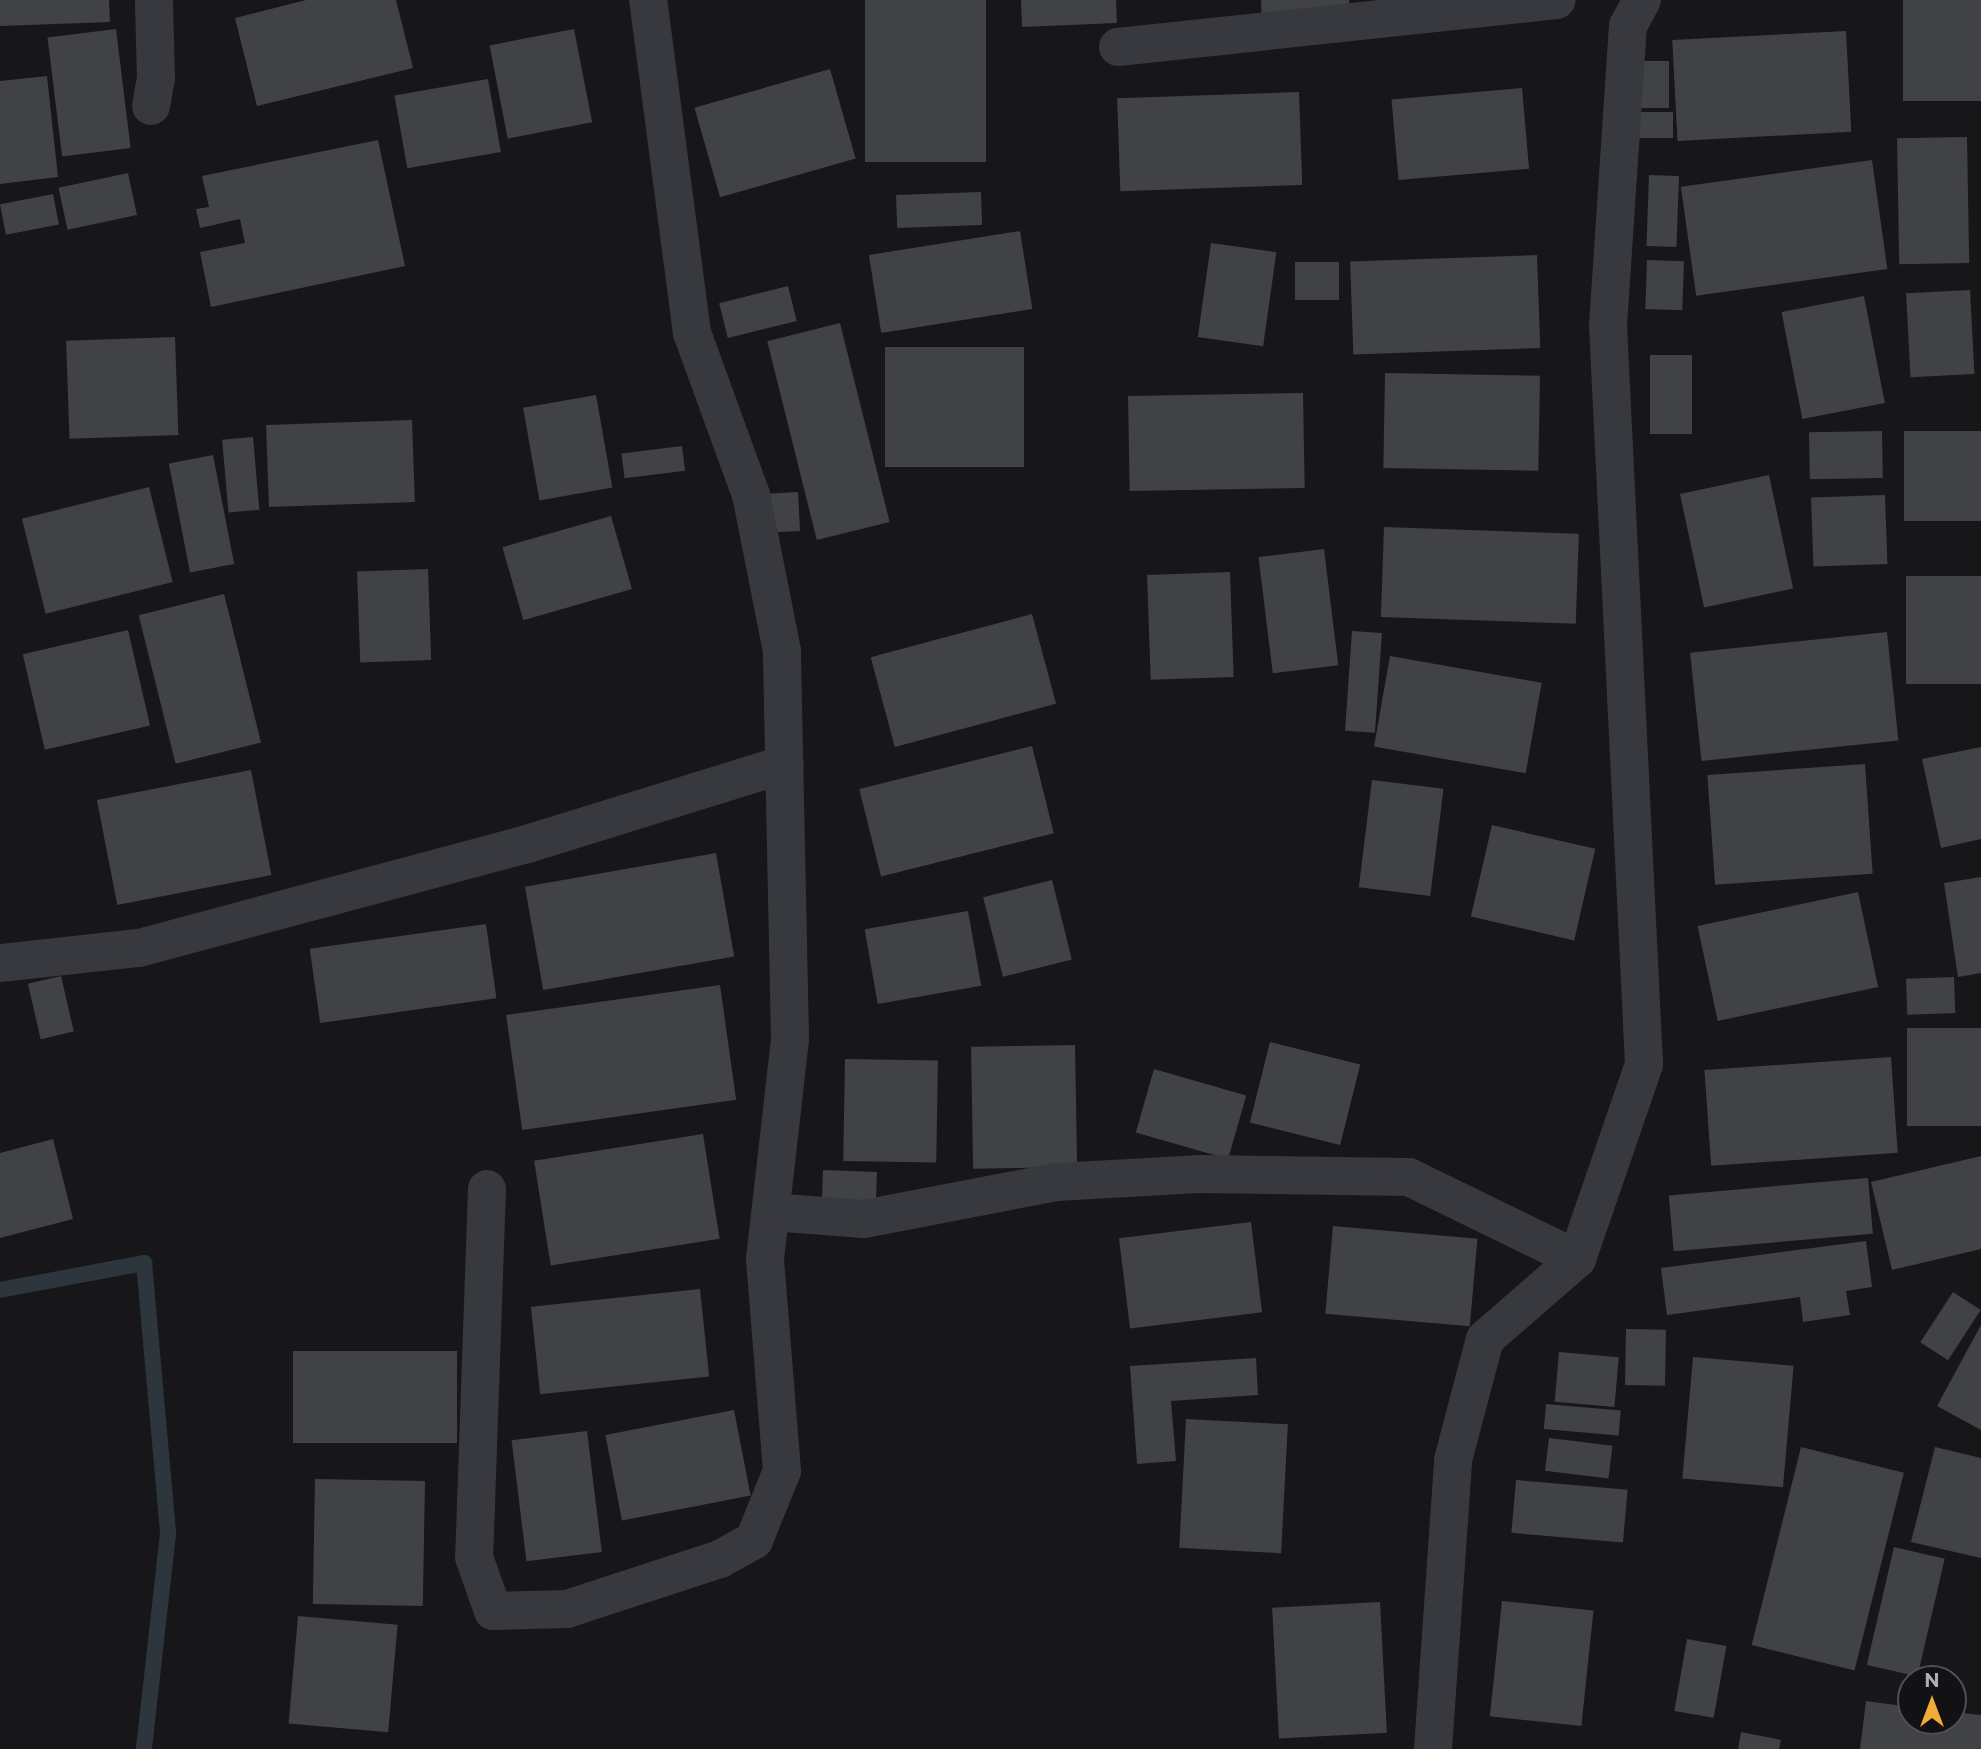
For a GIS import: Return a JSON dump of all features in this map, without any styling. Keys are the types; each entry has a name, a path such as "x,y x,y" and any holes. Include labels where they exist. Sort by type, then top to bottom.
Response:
{"street":[{"path":"151,106 156,79 154,0"},
{"path":"487,1189 474,1557 493,1611 566,1609 720,1559 754,1540 782,1471 765,1259 790,1039 782,651 751,495 692,333 648,0"},
{"path":"1118,47 1556,0"},
{"path":"1433,1749 1453,1460 1486,1339 1577,1259 1644,1064 1608,326 1628,26 1642,0"},
{"path":"0,963 139,948 524,845 785,764"},
{"path":"771,1212 864,1219 1057,1182 1147,1177 1409,1177 1577,1259"}],"building":[{"path":"0,0 109,0 110,22 0,26"},
{"path":"306,0 396,0 413,68 257,106 235,18"},
{"path":"865,0 986,0 986,162 865,162"},
{"path":"1021,0 1116,0 1117,23 1022,27"},
{"path":"1261,0 1349,0 1350,17 1262,21"},
{"path":"1903,0 1981,0 1981,101 1903,101"},
{"path":"116,29 131,148 62,157 48,37"},
{"path":"574,29 592,122 508,139 490,45"},
{"path":"1846,31 1851,132 1678,141 1672,40"},
{"path":"1637,61 1669,61 1669,108 1637,108"},
{"path":"830,69 856,158 720,197 694,108"},
{"path":"47,76 58,177 0,184 0,81"},
{"path":"488,79 501,152 407,168 394,95"},
{"path":"1522,88 1529,169 1399,180 1391,99"},
{"path":"1299,92 1302,185 1120,191 1117,98"},
{"path":"1639,112 1673,112 1673,138 1639,138"},
{"path":"1967,137 1969,263 1899,264 1897,138"},
{"path":"378,140 405,266 211,307 200,252 245,243 240,219 200,228 196,209 209,207 202,176"},
{"path":"1872,160 1887,269 1696,296 1681,187"},
{"path":"128,173 137,215 67,230 59,188"},
{"path":"1649,175 1679,176 1677,247 1647,246"},
{"path":"981,192 982,225 897,228 896,195"},
{"path":"53,194 59,224 6,235 0,204"},
{"path":"1020,231 1032,309 881,333 869,255"},
{"path":"1211,243 1276,252 1263,346 1198,337"},
{"path":"1537,255 1540,348 1353,354 1350,262"},
{"path":"1647,260 1684,261 1682,310 1645,309"},
{"path":"1295,262 1339,262 1339,300 1295,300"},
{"path":"788,286 797,321 728,338 719,303"},
{"path":"1970,290 1974,374 1910,377 1906,293"},
{"path":"1864,296 1885,403 1802,419 1782,312"},
{"path":"840,323 890,522 817,540 767,341"},
{"path":"175,337 178,435 69,439 66,341"},
{"path":"885,347 1024,347 1024,467 885,467"},
{"path":"1650,355 1692,355 1692,434 1650,434"},
{"path":"1385,373 1540,376 1538,471 1383,468"},
{"path":"1303,393 1305,488 1130,491 1128,396"},
{"path":"596,395 612,488 539,500 523,408"},
{"path":"412,420 415,502 269,507 266,425"},
{"path":"1882,431 1883,478 1810,479 1809,432"},
{"path":"1904,431 1981,431 1981,521 1904,521"},
{"path":"253,437 259,510 228,512 222,440"},
{"path":"682,446 685,471 625,478 621,453"},
{"path":"213,455 234,564 190,573 169,464"},
{"path":"1769,475 1793,588 1704,607 1680,494"},
{"path":"149,487 173,582 46,614 22,519"},
{"path":"798,492 800,531 764,533 762,494"},
{"path":"1885,495 1887,564 1813,567 1811,498"},
{"path":"611,516 632,589 523,620 502,547"},
{"path":"1384,527 1579,534 1576,624 1381,617"},
{"path":"1324,549 1338,665 1273,673 1258,557"},
{"path":"428,569 431,660 360,662 357,571"},
{"path":"1230,572 1234,677 1151,680 1147,575"},
{"path":"1906,576 1981,576 1981,684 1906,684"},
{"path":"224,594 261,742 176,764 139,615"},
{"path":"1032,614 1056,704 895,747 871,657"},
{"path":"128,630 150,725 45,750 23,654"},
{"path":"1352,631 1382,633 1375,733 1345,731"},
{"path":"1887,632 1898,740 1701,761 1690,653"},
{"path":"1390,656 1542,683 1526,773 1374,747"},
{"path":"1032,746 1054,833 881,876 859,789"},
{"path":"1981,747 1981,839 1941,848 1922,759"},
{"path":"1865,764 1873,874 1715,885 1707,775"},
{"path":"251,770 271,875 117,905 97,800"},
{"path":"1372,780 1443,789 1430,896 1359,887"},
{"path":"1492,825 1595,849 1574,940 1471,917"},
{"path":"716,853 734,956 543,990 525,887"},
{"path":"1981,877 1981,973 1958,977 1944,883"},
{"path":"1052,880 1072,960 1003,977 983,897"},
{"path":"1858,892 1878,987 1718,1021 1698,926"},
{"path":"968,911 981,986 878,1004 865,929"},
{"path":"486,924 496,998 320,1023 310,949"},
{"path":"61,976 74,1032 41,1039 28,984"},
{"path":"1954,977 1955,1013 1907,1015 1906,979"},
{"path":"720,985 736,1100 522,1130 506,1015"},
{"path":"1907,1028 1981,1028 1981,1126 1907,1126"},
{"path":"1270,1042 1360,1064 1340,1145 1250,1123"},
{"path":"1075,1045 1077,1167 973,1169 971,1047"},
{"path":"1891,1057 1898,1153 1711,1166 1704,1070"},
{"path":"845,1059 938,1061 936,1163 843,1161"},
{"path":"1154,1069 1246,1095 1228,1159 1136,1132"},
{"path":"703,1134 720,1239 551,1265 534,1161"},
{"path":"53,1139 73,1219 0,1238 0,1153"},
{"path":"1981,1156 1981,1249 1892,1270 1871,1182"},
{"path":"823,1170 877,1172 876,1205 822,1203"},
{"path":"1868,1178 1873,1234 1674,1251 1669,1195"},
{"path":"1251,1222 1262,1312 1130,1329 1119,1238"},
{"path":"1333,1226 1477,1239 1470,1326 1325,1314"},
{"path":"1866,1241 1872,1287 1846,1291 1850,1315 1803,1322 1800,1297 1667,1315 1661,1268"},
{"path":"700,1289 709,1377 540,1394 531,1307"},
{"path":"1953,1292 1981,1310 1948,1360 1920,1342"},
{"path":"1981,1325 1981,1430 1937,1406"},
{"path":"1626,1329 1666,1330 1665,1386 1625,1385"},
{"path":"293,1351 457,1351 457,1443 293,1443"},
{"path":"1559,1352 1619,1357 1614,1407 1555,1402"},
{"path":"1693,1357 1794,1366 1783,1487 1682,1479"},
{"path":"1256,1358 1258,1395 1171,1401 1176,1461 1137,1464 1130,1366"},
{"path":"1546,1404 1621,1411 1619,1435 1544,1429"},
{"path":"734,1410 751,1495 622,1520 605,1435"},
{"path":"1186,1419 1288,1424 1281,1553 1179,1548"},
{"path":"587,1431 602,1552 526,1561 512,1440"},
{"path":"1549,1438 1613,1446 1609,1479 1545,1471"},
{"path":"1801,1447 1904,1473 1854,1671 1752,1645"},
{"path":"1935,1447 1981,1458 1981,1558 1911,1542"},
{"path":"315,1479 425,1481 423,1606 313,1604"},
{"path":"1516,1480 1628,1490 1623,1543 1511,1533"},
{"path":"1894,1547 1945,1559 1920,1665 1897,1665 1897,1672 1867,1665"},
{"path":"1502,1601 1593,1611 1581,1726 1490,1716"},
{"path":"1380,1602 1387,1733 1279,1738 1272,1608"},
{"path":"298,1616 398,1625 388,1732 289,1724"},
{"path":"1687,1639 1726,1646 1714,1718 1674,1711"},
{"path":"1866,1701 1897,1705 1897,1735 1967,1735 1967,1714 1981,1715 1981,1749 1860,1749"},
{"path":"1741,1732 1781,1740 1779,1749 1738,1749"}],"waterway":[{"path":"0,1290 144,1263 168,1534 144,1749"}]}
